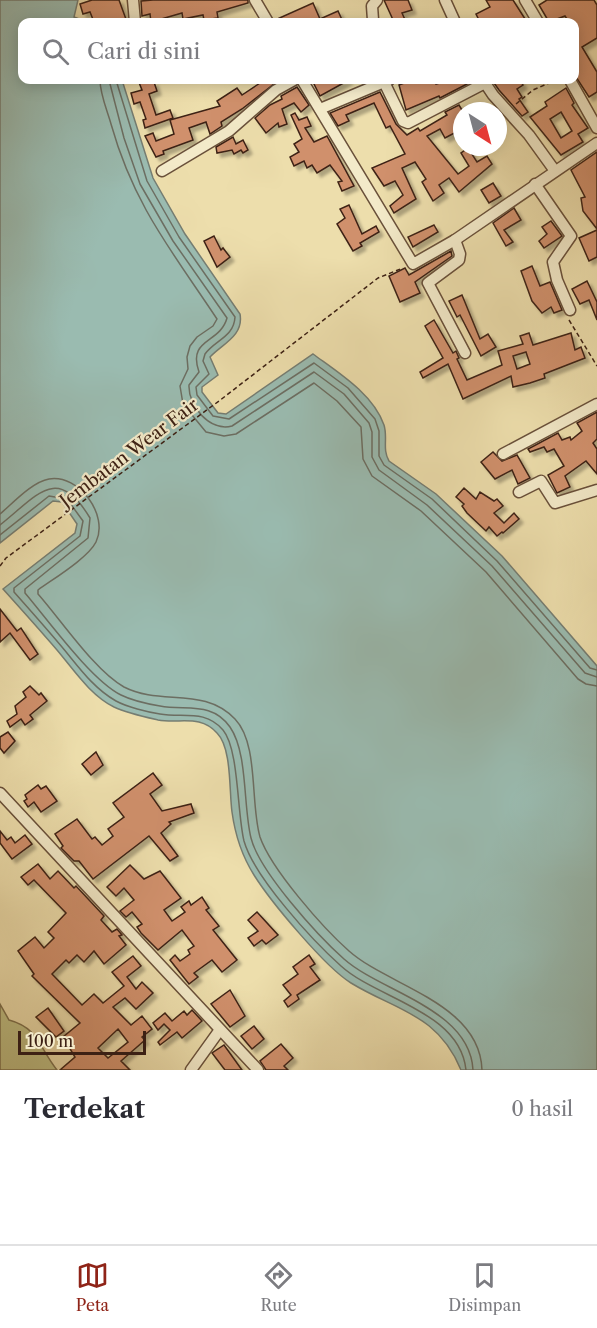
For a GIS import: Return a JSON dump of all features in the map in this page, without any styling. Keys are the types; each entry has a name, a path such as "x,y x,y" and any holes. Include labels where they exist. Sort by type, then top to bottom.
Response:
{"street":[{"path":"133,0 135,18"},
{"path":"255,0 266,18"},
{"path":"373,18 372,6 377,0"},
{"path":"445,0 453,18"},
{"path":"525,0 536,18"},
{"path":"162,171 229,131 276,90 287,84"},
{"path":"305,84 413,264 455,240 597,143"},
{"path":"320,108 364,84"},
{"path":"388,84 406,123 478,84"},
{"path":"486,84 501,102"},
{"path":"572,84 597,128"},
{"path":"507,110 555,171"},
{"path":"535,184 571,236 553,262 557,279 570,310"},
{"path":"455,240 460,254 459,260 428,283 465,353"},
{"path":"503,454 597,404"},
{"path":"519,492 541,481 555,503 597,490"},
{"path":"0,793 219,1031 258,1070"},
{"path":"191,1070 219,1031"}],"path":[{"path":"507,110 533,90 547,84"},
{"name":"Jembatan Wear Fair","path":"0,566 6,558 219,401 378,278 413,264"},
{"path":"570,310 569,323 597,366"}],"green space":[{"path":"0,1004 9,1020 27,1028 33,1034 57,1070 0,1070"}],"water":[{"path":"0,0 78,0 74,17 77,18 18,18 18,84 123,84 153,178 185,234 240,314 239,328 235,334 210,357 218,375 202,387 202,392 218,413 226,414 313,354 354,385 372,404 384,425 389,461 436,494 502,556 597,666 597,1070 461,1070 452,1051 428,1025 340,975 285,917 250,868 235,828 228,759 222,740 217,733 210,727 197,722 158,720 125,711 105,702 83,682 3,589 75,533 77,524 62,502 53,501 0,543"}],"building":[{"path":"92,0 119,0 126,18 92,18 90,12 83,14 80,4"},
{"path":"248,0 248,3 217,12 218,18 204,18 203,15 183,18 182,13 165,18 150,18 150,14 142,16 141,1"},
{"path":"384,0 408,0 412,10 402,13 404,18 392,18"},
{"path":"486,0 513,0 524,18 478,18 476,14 490,7"},
{"path":"547,0 594,0 597,5 597,38 582,47 597,72 597,92 589,97 579,82 579,18 565,16 547,18 539,5"},
{"path":"313,3 320,18 279,18"},
{"path":"338,11 341,18 322,18"},
{"path":"140,84 155,84 157,91 149,94 156,115 170,110 173,118 145,128 143,120 146,119 140,102 134,104 131,93 142,90"},
{"path":"258,84 274,84 221,122 222,126 210,134 206,122 189,128 193,140 163,151 164,154 156,157 145,136 153,133 156,141 174,134 170,120 220,106 217,101 237,88 242,95"},
{"path":"314,84 342,84 320,96"},
{"path":"467,84 440,98 439,96 406,110 399,85"},
{"path":"495,84 522,84 517,89 522,97 519,99 528,112 522,116"},
{"path":"297,87 309,105 301,112 294,103 282,109 287,124 279,127 278,123 266,133 255,118 270,105 282,99 281,96"},
{"path":"566,88 574,103 572,105 588,128 578,134 583,142 561,155 530,117 547,106 545,102","holes":["561,112 572,131 561,138 550,119"]},
{"path":"380,92 396,124 407,135 418,128 420,131 447,115 445,112 453,108 453,134 445,138 440,129 427,136 458,174 469,166 463,156 473,156 477,162 487,156 492,164 459,192 449,178 439,185 444,193 433,201 422,182 426,179 415,162 402,168 416,199 394,213 390,206 403,195 395,181 384,186 372,168 405,154 390,126 386,128 374,103 346,115 349,121 338,126 330,113"},
{"path":"295,113 299,120 307,117 311,126 305,128 314,142 327,136 354,186 342,191 338,182 342,181 330,165 317,173 312,165 307,168 304,161 294,166 290,157 299,152 294,144 302,139 291,115"},
{"path":"233,137 236,144 243,140 248,150 243,153 241,150 234,154 232,150 217,153 216,147"},
{"path":"597,152 597,229 583,211 581,198 585,197 571,170"},
{"path":"493,183 501,196 489,203 481,190"},
{"path":"349,205 362,234 376,226 379,232 360,243 362,246 353,251 337,224 345,218 340,209"},
{"path":"514,208 521,220 504,230 513,242 506,246 493,223"},
{"path":"551,221 562,236 544,248 539,241 547,234 542,227"},
{"path":"434,225 438,232 413,247 408,237"},
{"path":"597,230 597,257 589,261 579,238"},
{"path":"214,236 221,250 223,248 230,257 217,267 204,241"},
{"path":"451,251 452,256 415,282 420,293 400,302 389,276 405,268 409,275"},
{"path":"532,266 540,286 550,282 562,310 554,313 551,307 542,313 532,301 521,271"},
{"path":"587,281 597,302 597,320 589,300 580,304 572,289"},
{"path":"462,295 480,339 488,334 496,347 481,356 460,315 457,317 449,301"},
{"path":"434,320 453,353 456,351 459,358 457,359 467,380 502,365 498,351 523,344 520,336 529,333 533,345 571,333 575,350 581,347 585,358 544,374 545,378 530,383 513,387 511,376 463,399 448,364 423,378 420,372 443,358 425,326","holes":["526,352 530,364 517,369 513,356"]},
{"path":"597,412 597,439 593,443 597,449 597,474 586,461 565,476 570,487 557,493 548,475 564,466 554,449 547,452 544,447 530,452 528,449 558,433 562,440 570,437 571,440 582,431 577,423"},
{"path":"493,452 502,461 517,455 530,478 518,484 512,470 495,479 481,462"},
{"path":"464,488 476,499 480,492 494,501 497,499 503,506 494,513 504,523 514,513 519,519 497,536 489,527 486,531 467,513 462,506 464,504 456,497"},
{"path":"0,609 17,631 21,628 38,654 30,660 10,633 0,642"},
{"path":"30,686 39,695 41,693 47,701 30,715 33,719 25,725 21,719 10,727 7,721 17,714 15,706 26,697 23,692"},
{"path":"8,732 15,741 4,753 0,748 0,737"},
{"path":"96,752 103,765 91,775 82,764"},
{"path":"153,773 162,785 150,794 162,811 191,804 194,813 169,822 171,824 161,833 178,856 170,861 149,836 93,879 79,861 74,861 61,848 63,846 55,834 77,819 92,839 95,837 102,845 113,836 108,829 124,817 113,803"},
{"path":"38,785 41,789 46,786 57,801 41,812 34,802 28,807 24,801 27,799 25,795"},
{"path":"0,831 7,840 11,837 15,843 25,835 32,844 12,859 0,843"},
{"path":"38,864 50,879 58,871 74,888 76,886 104,916 101,920 112,932 117,929 122,935 119,936 126,945 104,964 94,951 84,962 77,955 69,963 66,960 52,974 82,1005 94,994 103,1003 124,986 112,972 133,956 141,966 127,977 136,989 142,982 153,993 136,1009 125,998 113,1007 131,1025 142,1016 152,1029 142,1037 145,1040 121,1061 130,1070 60,1070 75,1057 63,1037 80,1023 32,976 34,974 18,951 35,937 44,948 54,938 48,932 66,913 34,880 28,885 21,877","holes":["118,1029 128,1042 108,1058 98,1048"]},
{"path":"130,865 144,879 160,871 181,898 164,910 172,921 185,912 181,907 189,901 191,905 202,897 209,908 206,910 219,926 213,930 237,960 222,972 212,960 194,973 198,977 189,984 170,960 175,955 180,961 190,954 188,950 194,946 182,930 158,950 141,933 137,927 142,924 132,912 126,917 120,911 134,900 124,888 116,896 107,887"},
{"path":"257,912 278,935 266,944 262,940 254,946 248,938 258,931 248,920"},
{"path":"309,955 315,964 310,967 320,980 297,995 299,999 288,1007 284,1001 291,995 283,985 298,974 293,967"},
{"path":"230,990 245,1016 230,1027 211,1004"},
{"path":"48,1008 64,1031 56,1037 36,1017"},
{"path":"192,1010 202,1021 182,1038 177,1032 160,1045 158,1042 170,1030 164,1024 158,1030 153,1023 165,1013 172,1021 184,1011 187,1015"},
{"path":"254,1026 264,1039 252,1049 241,1036"},
{"path":"281,1044 293,1058 284,1066 288,1070 266,1070 260,1061"},
{"path":"224,1045 242,1070 225,1070 212,1053"}]}
